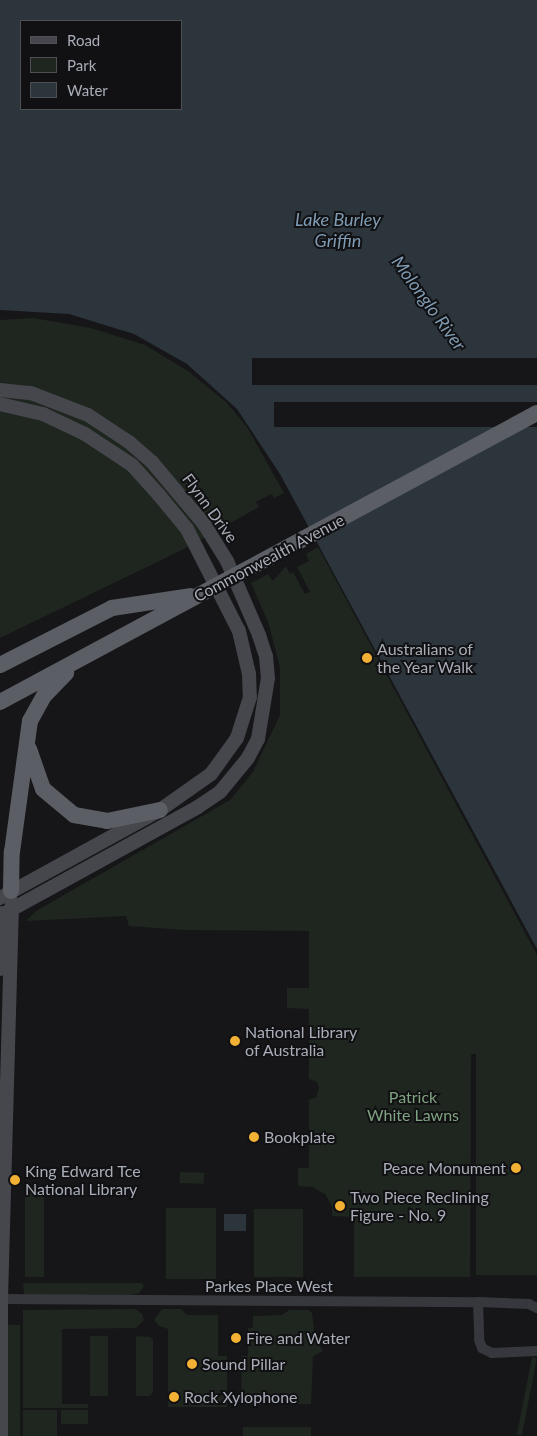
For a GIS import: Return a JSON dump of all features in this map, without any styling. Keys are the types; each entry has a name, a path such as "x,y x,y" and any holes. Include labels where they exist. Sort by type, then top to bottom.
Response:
{"highway":[{"name":"Commonwealth Avenue","path":"0,702 537,407"},
{"name":"Commonwealth Avenue","path":"0,666 112,608 191,598 295,545 537,413"},
{"path":"6,895 30,720 40,700 78,660"},
{"path":"27,737 36,775 42,788 64,810 83,818 107,821 160,810"}],"main road":[{"name":"Flynn Drive","path":"0,390 31,393 88,415 129,442 152,462 204,524 227,561 259,635 266,656 268,678 258,739 244,764 220,792 198,807 3,913"},
{"name":"Flynn Drive","path":"0,404 43,414 86,434 132,465 187,529 239,631 249,674 250,697 237,738 211,774 160,810 6,895"},
{"path":"0,969 3,913 6,895"},
{"path":"1,1436 0,1298 3,913"}],"street":[{"name":"Parkes Place West","path":"0,1298 478,1302 529,1304 537,1308"},
{"path":"478,1302 479,1340 482,1348 492,1353 537,1351"}],"green space":[{"path":"33,318 91,328 145,345 188,371 226,402 247,427 284,493 274,498 271,494 256,502 259,507 184,549 0,638 0,320"},
{"name":"Patrick White Lawns","path":"318,547 537,955 537,1275 476,1275 476,1054 471,1054 470,1277 354,1277 354,1217 332,1216 332,1206 325,1194 312,1187 298,1186 298,1168 309,1168 309,1100 316,1097 319,1088 317,1082 309,1079 309,1009 287,1008 287,988 309,988 309,931 184,930 129,926 126,916 26,921 36,911 230,800 253,772 280,715 280,667 268,622 251,583 268,574 273,581 286,566 290,574 293,572 305,594 310,592 297,567 309,561 306,554"},
{"path":"180,1172 204,1173 204,1184 180,1183"},
{"path":"25,1190 44,1190 44,1277 25,1277"},
{"path":"166,1208 216,1208 216,1279 166,1279"},
{"path":"254,1209 303,1209 303,1277 254,1277"},
{"path":"23,1283 142,1283 144,1286 139,1293 130,1295 27,1295 24,1294"},
{"path":"136,1309 142,1314 144,1320 136,1328 62,1329 62,1404 88,1404 88,1408 23,1408 23,1310"},
{"path":"162,1309 181,1309 187,1315 218,1315 218,1356 227,1356 227,1407 168,1407 168,1329 159,1326 154,1320"},
{"path":"289,1310 308,1310 312,1313 315,1338 323,1351 313,1356 311,1404 242,1405 241,1356 248,1356 248,1328 253,1328 253,1316 282,1315"},
{"path":"8,1325 20,1325 20,1436 8,1436"},
{"path":"90,1336 108,1336 108,1396 90,1396"},
{"path":"136,1336 150,1337 153,1340 153,1392 150,1396 136,1396"},
{"path":"532,1357 537,1358 522,1436 517,1435"},
{"path":"23,1410 57,1410 57,1436 23,1436"},
{"path":"61,1410 88,1410 88,1424 61,1424"},
{"path":"243,1427 311,1427 311,1436 243,1436"}],"water":[{"name":"Lake Burley Griffin","path":"0,0 537,0 537,949 280,474 237,409 187,364 134,334 69,314 0,310"},
{"path":"224,1214 246,1214 246,1231 224,1231"}],"pier":[{"path":"252,358 537,358 537,385 252,385"},
{"path":"274,402 537,402 537,427 274,427"}],"place":[{"name":"Australians of the Year Walk","path":"367,658"},
{"name":"National Library of Australia","path":"235,1041"},
{"name":"Bookplate","path":"254,1137"},
{"name":"Peace Monument","path":"516,1168"},
{"name":"King Edward Tce National Library","path":"15,1180"},
{"name":"Two Piece Reclining Figure - No. 9","path":"340,1206"},
{"name":"Fire and Water","path":"236,1338"},
{"name":"Sound Pillar","path":"192,1364"},
{"name":"Rock Xylophone","path":"174,1397"}],"water label":[{"name":"Molonglo River","path":"429,303"}]}
